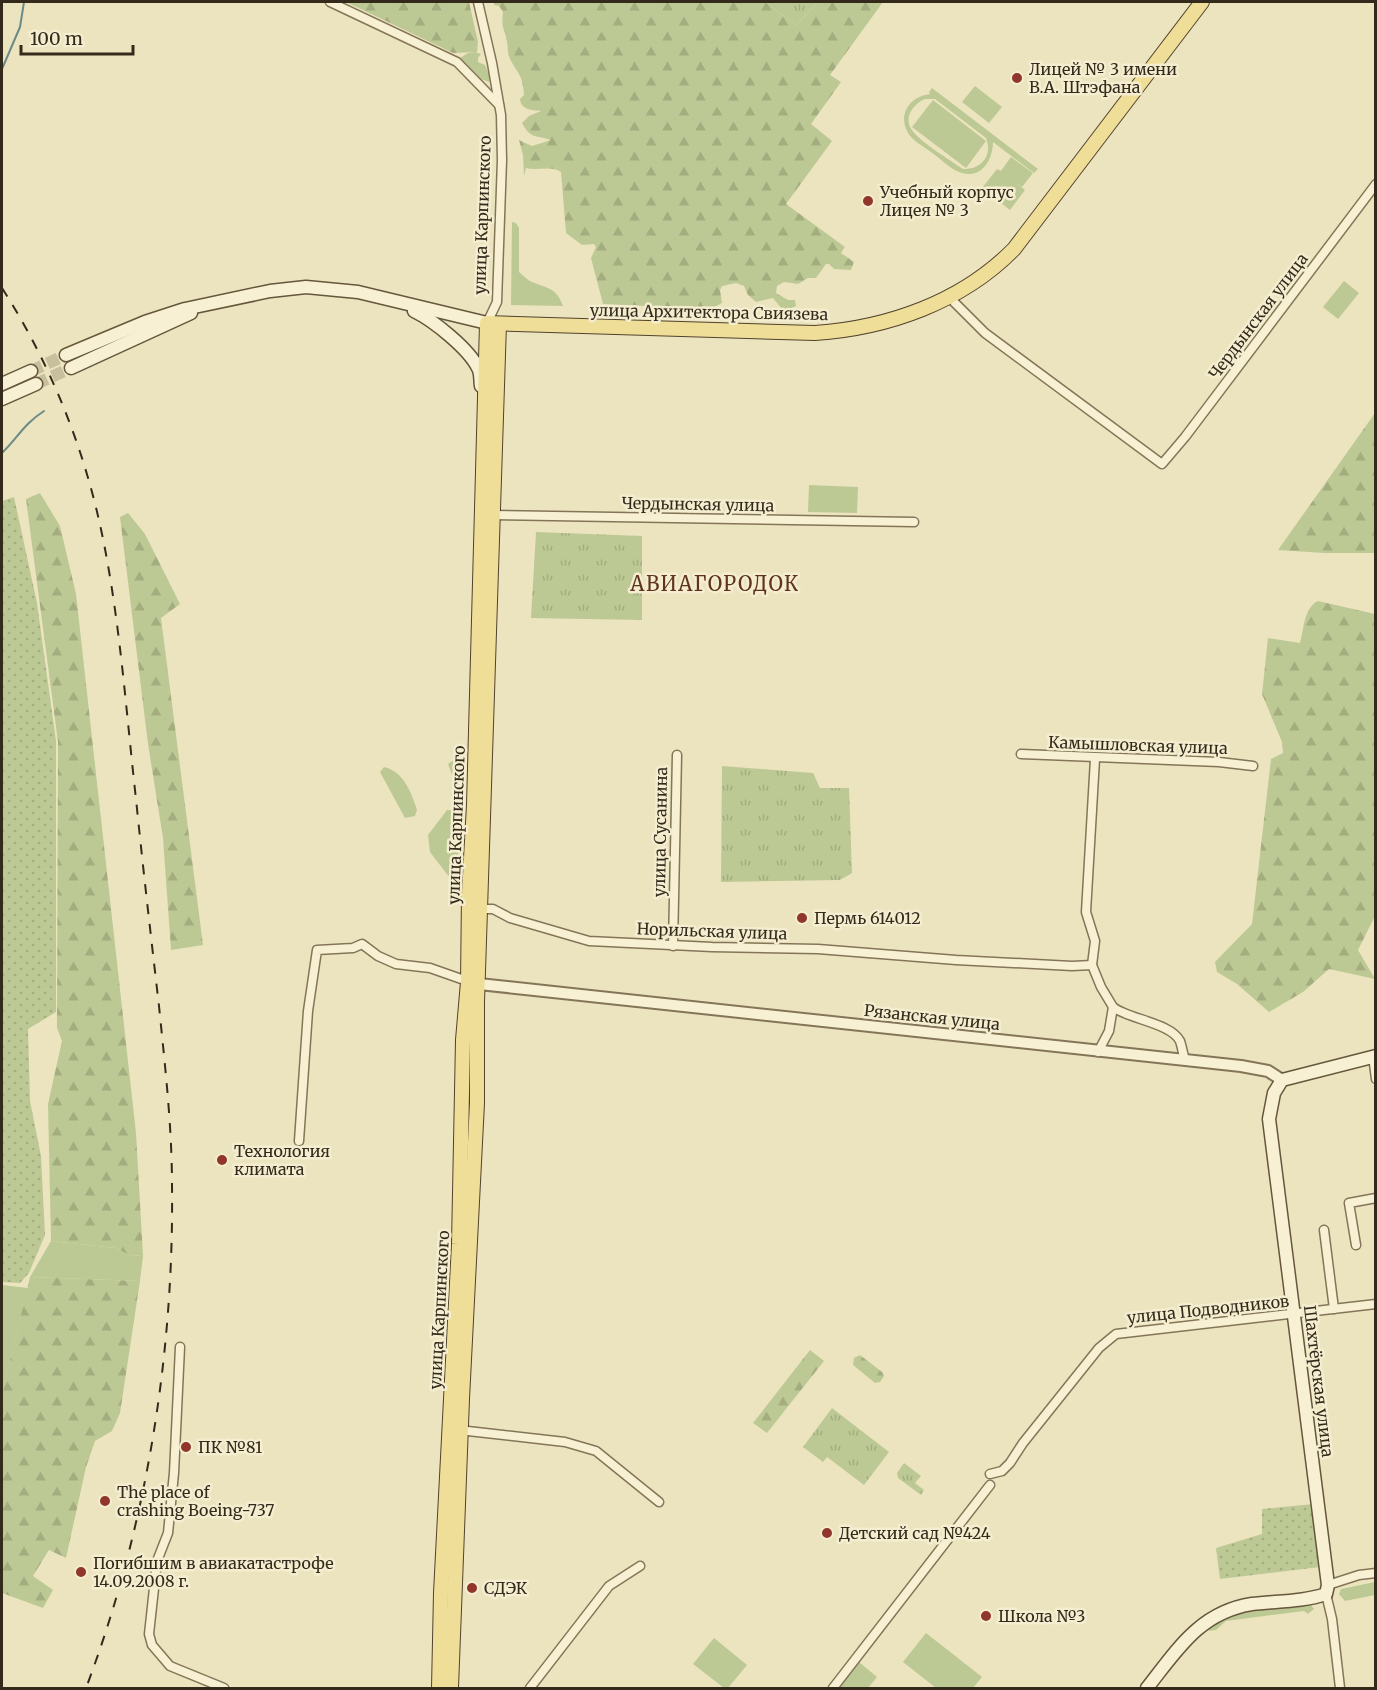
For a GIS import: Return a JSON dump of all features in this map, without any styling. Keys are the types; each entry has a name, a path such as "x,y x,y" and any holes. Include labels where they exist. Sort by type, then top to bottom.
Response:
{"main road":[{"name":"улица Архитектора Свиязева","path":"66,355 155,318 220,301 270,291 306,287 348,290 493,324 815,333 861,328 885,322 949,297 978,280 1014,249 1202,2"},
{"name":"улица Архитектора Свиязева","path":"71,368 220,301"},
{"path":"394,301 441,328 475,363 480,373 484,408"},
{"name":"улица Карпинского","path":"488,515 484,408 493,324"},
{"name":"улица Карпинского","path":"439,1689 450,1546 455,1430 463,1040 474,983 481,909 481,738 493,324"},
{"path":"2,384 31,371"},
{"path":"2,399 36,384"},
{"name":"улица Карпинского","path":"455,1430 476,1112 474,983 469,894 481,738"},
{"path":"1282,1080 1374,1056"},
{"name":"Шахтёрская улица","path":"1282,1080 1274,1093 1269,1119 1327,1589"},
{"path":"461,1113 469,1104 476,1112"},
{"name":"улица Карпинского","path":"450,1546 451,1689"},
{"path":"1147,1689 1188,1637 1212,1619 1230,1610 1252,1605 1311,1599 1327,1589"}],"street":[{"path":"330,2 457,62 500,105"},
{"name":"улица Карпинского","path":"478,2 500,105 502,171 497,302 493,324"},
{"name":"Чердынская улица","path":"949,297 985,333 1162,465 1376,184"},
{"name":"Чердынская улица","path":"488,515 914,522"},
{"name":"Камышловская улица","path":"1021,754 1095,759 1219,762 1253,766"},
{"name":"улица Сусанина","path":"673,945 677,755"},
{"path":"1095,759 1086,912 1095,941 1092,965 1113,1007 1173,1034 1179,1039 1185,1060"},
{"name":"Норильская улица","path":"481,909 493,909 510,918 589,941 818,949 1025,964 1092,965"},
{"path":"299,1141 308,1011 316,950 353,948 362,944 378,956 396,964 430,968 474,983"},
{"name":"Рязанская улица","path":"474,983 1240,1066 1268,1071 1282,1080"},
{"path":"1098,1052 1109,1031 1113,1007"},
{"path":"1374,1056 1376,1079"},
{"path":"1356,1245 1349,1203 1376,1198"},
{"path":"1324,1230 1334,1309"},
{"name":"улица Подводников","path":"990,1474 1002,1471 1010,1463 1023,1443 1099,1348 1116,1334 1376,1304"},
{"path":"180,1347 174,1473 168,1533 158,1561 149,1634 152,1646 170,1666 224,1689"},
{"path":"455,1430 565,1442 596,1451 659,1502"},
{"path":"833,1689 990,1485"},
{"path":"533,1687 609,1586 640,1566"},
{"path":"1327,1589 1359,1575 1376,1573"},
{"name":"Шахтёрская улица","path":"1327,1589 1340,1689"}],"green space":[{"path":"346,2 469,2 478,42 477,52 453,53"},
{"path":"494,2 765,2 796,25 818,2 883,2 830,75 841,82 811,124 832,141 786,204 845,247 841,253 854,262 851,270 834,269 826,264 816,278 808,278 798,284 784,282 777,286 776,293 788,300 795,300 796,306 786,310 782,309 773,298 756,302 748,295 744,286 736,283 722,286 720,290 722,303 710,309 603,304 591,258 596,247 594,244 582,245 566,233 561,172 553,169 526,168 524,176 523,155 519,140 532,146 551,140 531,134 522,123 529,116 541,111 528,109 521,103 520,99 524,95 523,83 509,56 503,12 499,6 494,5"},
{"path":"765,2 818,2 796,25"},
{"path":"475,52 481,54 478,62 485,65 490,77 489,82 481,79 460,58"},
{"path":"975,86 1002,107 989,123 962,102"},
{"path":"932,88 1038,169 1034,173 993,142 989,160 976,173 962,173 950,167 914,140 905,124 905,112 908,106 917,98 930,94","holes":["925,99 935,99 986,138 987,156 980,164 963,169 928,145 912,130 909,125 909,116 913,108"]},
{"path":"933,100 986,141 966,168 912,127"},
{"path":"1011,157 1033,173 1022,187 1012,180 1025,190 1010,210 982,188 997,169 1001,171"},
{"path":"512,222 516,223 519,228 519,272 530,281 555,292 563,306 511,305"},
{"path":"1344,281 1359,293 1338,319 1323,307"},
{"path":"1375,413 1375,553 1278,550"},
{"path":"809,485 858,487 857,513 808,512"},
{"path":"40,493 60,526 76,594 136,1133 143,1256 129,1255 116,1248 51,1241 48,1104 62,1041 57,1028 58,742 26,499"},
{"path":"14,497 37,603 56,741 56,1012 28,1029 30,1101 41,1156 45,1235 29,1273 20,1283 2,1282 2,501"},
{"path":"128,513 145,534 180,604 161,618 203,945 171,950 163,838 148,744 120,517"},
{"path":"536,532 642,536 642,620 531,618"},
{"path":"1318,601 1375,614 1375,916 1358,950 1375,979 1329,969 1303,992 1269,1012 1237,984 1217,972 1215,962 1252,924 1271,759 1283,753 1282,742 1262,694 1268,638 1300,643 1307,613"},
{"path":"461,755 462,786 459,799 453,799 451,794 456,785 448,764"},
{"path":"722,766 813,773 820,788 849,788 852,873 840,880 721,882"},
{"path":"384,767 397,773 406,784 417,810 415,816 405,818 380,772"},
{"path":"447,810 459,811 463,816 461,878 456,886 430,852 428,835"},
{"path":"51,1241 116,1248 129,1255 143,1256 140,1281 30,1277"},
{"path":"30,1277 140,1281 120,1413 112,1431 95,1441 86,1467 66,1558 49,1550 33,1576 53,1590 43,1608 2,1593 2,1395"},
{"path":"2,1285 28,1288 2,1395"},
{"path":"810,1350 824,1361 767,1433 753,1423"},
{"path":"860,1355 882,1372 884,1376 880,1382 875,1383 853,1365 854,1358"},
{"path":"832,1408 889,1452 864,1485 827,1457 823,1462 803,1447"},
{"path":"904,1463 921,1476 915,1483 924,1490 921,1495 898,1478 897,1473"},
{"path":"1313,1504 1320,1567 1220,1579 1216,1548 1262,1534 1262,1509"},
{"path":"1375,1582 1375,1595 1345,1601 1339,1594 1341,1589"},
{"path":"1310,1604 1314,1609 1308,1614 1304,1611 1226,1621 1216,1630 1209,1631 1209,1628 1233,1616 1271,1608"},
{"path":"926,1633 982,1677 973,1688 936,1688 903,1662"},
{"path":"714,1638 747,1665 728,1688 724,1688 693,1664"},
{"path":"859,1662 877,1677 868,1688 838,1688"}],"waterway":[{"path":"2,69 20,27 24,2"},
{"path":"3,452 26,425 44,411"}],"tunnel":[{"path":"31,371 66,355"},
{"path":"36,384 71,368"}],"railway":[{"path":"2,288 35,346 63,406 86,469 102,534 114,599 122,666 166,1074 172,1164 168,1314 152,1441 125,1566 86,1688"}],"place":[{"name":"Лицей № 3 имени В.А. Штэфана","path":"1017,78"},
{"name":"Учебный корпус Лицея № 3","path":"868,201"},
{"name":"Пермь 614012","path":"802,918"},
{"name":"Технология климата","path":"222,1160"},
{"name":"ПК №81","path":"186,1447"},
{"name":"The place of crashing Boeing-737","path":"105,1501"},
{"name":"Детский сад №424","path":"827,1533"},
{"name":"Погибшим в авиакатастрофе 14.09.2008 г.","path":"81,1572"},
{"name":"СДЭК","path":"472,1588"},
{"name":"Школа №3","path":"986,1616"}],"district":[{"name":"АВИАГОРОДОК","path":"715,583"}]}
